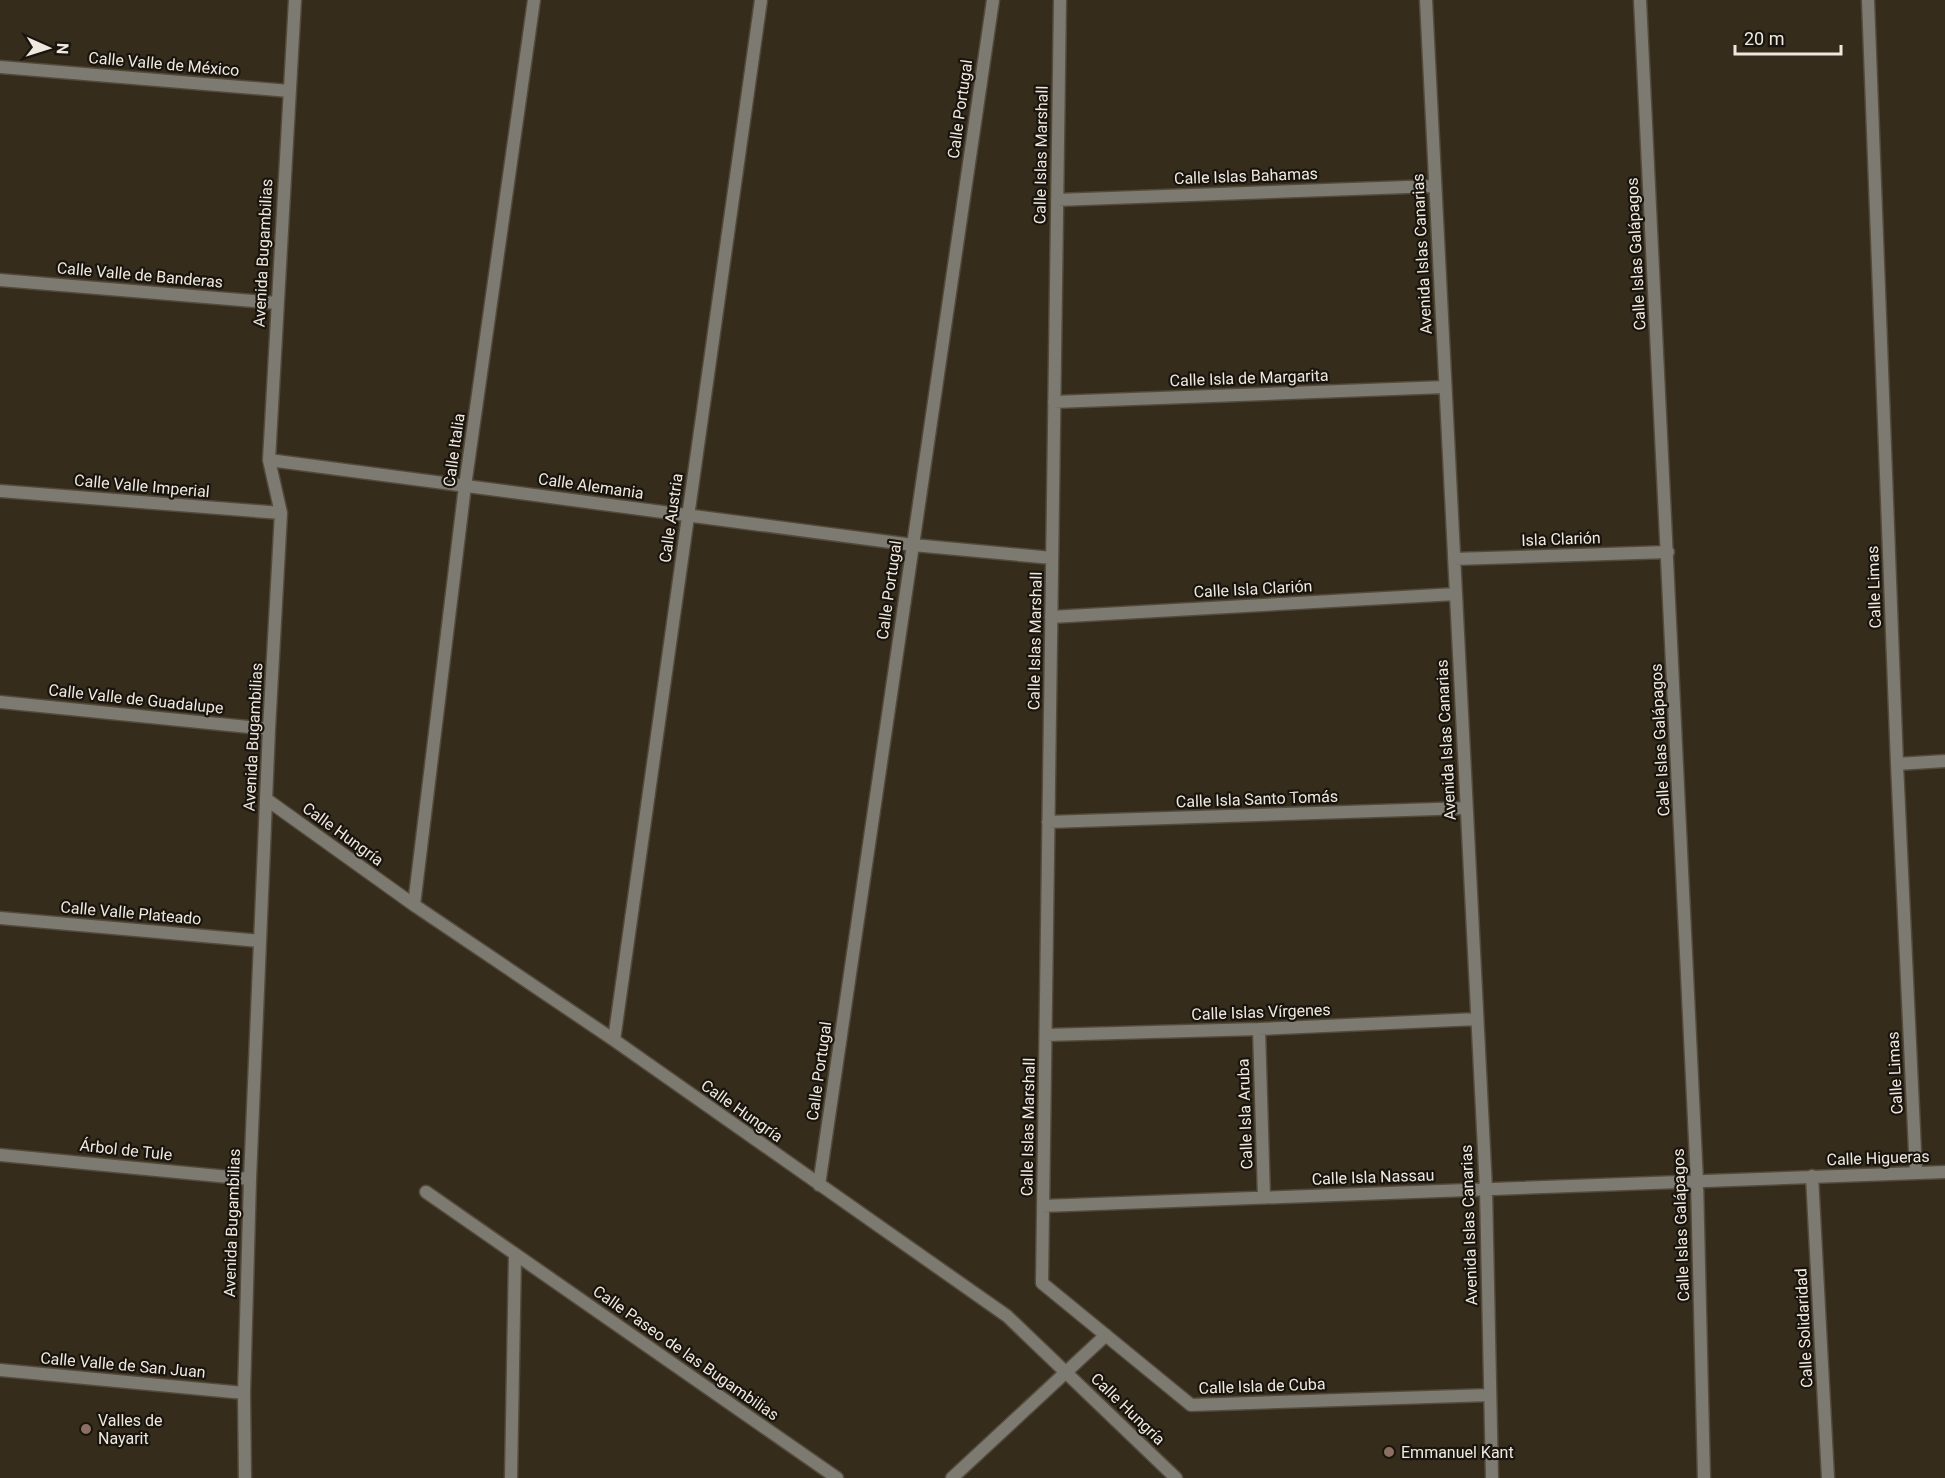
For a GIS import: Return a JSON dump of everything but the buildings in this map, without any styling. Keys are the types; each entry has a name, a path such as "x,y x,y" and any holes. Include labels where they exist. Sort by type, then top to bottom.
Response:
{"street":[{"name":"Avenida Bugambilias","path":"245,1478 244,1393 249,1179 281,513 269,460 276,303 295,0"},
{"name":"Calle Italia","path":"414,905 465,486 534,0"},
{"name":"Calle Austria","path":"614,1040 761,0"},
{"name":"Calle Portugal","path":"819,1185 993,0"},
{"name":"Calle Islas Marshall","path":"1042,1283 1060,0"},
{"name":"Avenida Islas Canarias","path":"1426,0 1486,1189 1492,1478"},
{"name":"Calle Islas Galápagos","path":"1640,0 1697,1181 1704,1478"},
{"name":"Calle Limas","path":"1868,0 1897,764 1916,1173"},
{"name":"Calle Valle de México","path":"0,67 289,91"},
{"name":"Calle Islas Bahamas","path":"1057,200 1435,186"},
{"name":"Calle Valle de Banderas","path":"0,280 276,303"},
{"name":"Calle Isla de Margarita","path":"1054,402 1445,387"},
{"name":"Calle Alemania","path":"269,460 913,545 1052,558"},
{"name":"Calle Valle Imperial","path":"0,491 281,513"},
{"name":"Isla Clarión","path":"1454,559 1668,552"},
{"name":"Calle Isla Clarión","path":"1051,617 1456,594"},
{"name":"Calle Valle de Guadalupe","path":"0,702 269,729"},
{"path":"1897,764 1945,761"},
{"name":"Calle Hungría","path":"267,799 414,905 614,1040 1006,1316 1176,1478"},
{"name":"Calle Isla Santo Tomás","path":"1048,822 1466,808"},
{"name":"Calle Valle Plateado","path":"0,918 260,941"},
{"name":"Calle Islas Vírgenes","path":"1046,1035 1260,1029 1477,1019"},
{"name":"Calle Isla Aruba","path":"1260,1029 1264,1197"},
{"name":"Árbol de Tule","path":"0,1155 249,1179"},
{"name":"Calle Higueras","path":"1812,1176 1945,1172"},
{"name":"Calle Isla Nassau","path":"1043,1206 1812,1176"},
{"name":"Calle Solidaridad","path":"1812,1176 1828,1478"},
{"name":"Calle Paseo de las Bugambilias","path":"426,1192 837,1478"},
{"path":"510,1478 515,1255"},
{"name":"Calle Isla de Cuba","path":"1042,1283 1191,1405 1490,1395"},
{"path":"952,1478 1106,1335"},
{"name":"Calle Valle de San Juan","path":"0,1370 244,1393"}],"place":[{"name":"Valles de Nayarit","path":"86,1429"},
{"name":"Emmanuel Kant","path":"1389,1452"}]}
